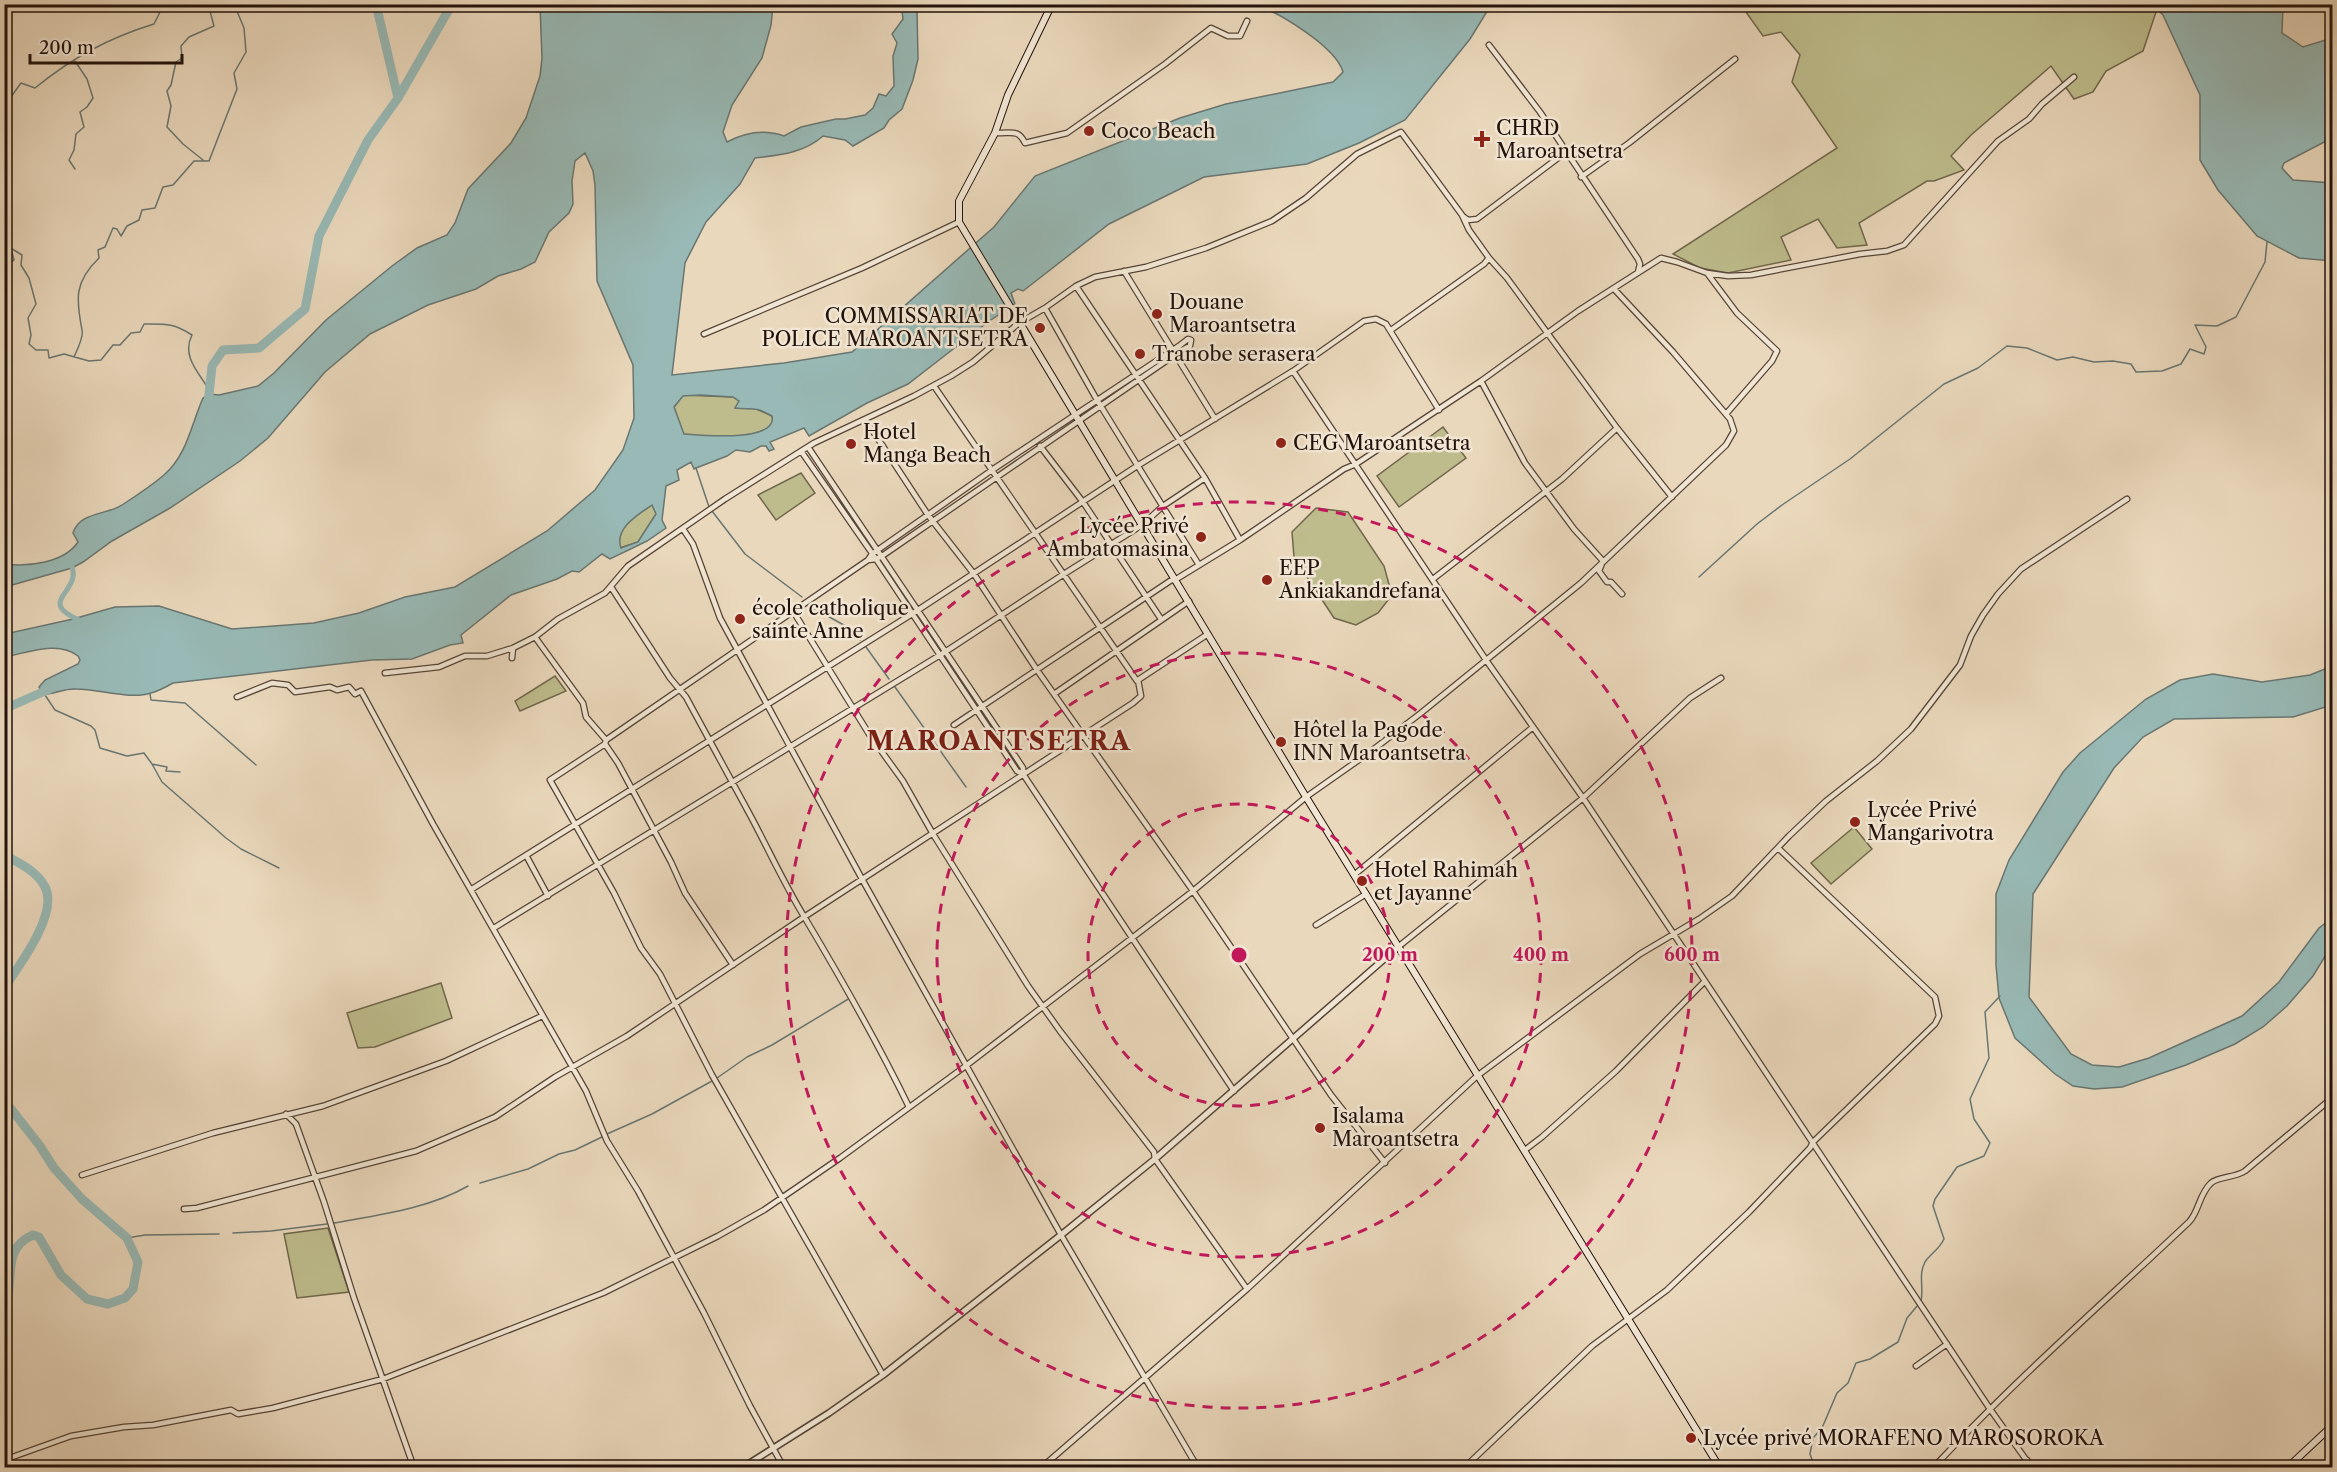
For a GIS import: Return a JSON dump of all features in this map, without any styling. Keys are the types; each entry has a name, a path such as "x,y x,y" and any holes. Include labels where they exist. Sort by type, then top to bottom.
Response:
{"main road":[{"path":"1052,4 1008,95 995,133 958,201 959,222 1010,310 1189,601 1306,797 1720,1467"},
{"path":"2287,1467 2332,1426"}],"street":[{"path":"995,133 1017,133 1021,135 1025,143 1067,133 1165,64 1211,28 1228,36 1240,36 1247,21"},
{"path":"1488,45 1540,112 1581,177 1638,259 1640,264 1638,272"},
{"path":"1581,177 1629,143 1735,59"},
{"path":"954,724 1175,579 1240,540 1344,469 1356,464 1439,410 1578,311 1615,290 1661,258 1707,273 1728,276 1751,275 1887,251 1904,245 1998,141 2029,118 2074,77"},
{"path":"385,673 439,668 465,656 493,655 535,637 558,619 611,587 617,576 628,566 713,507 832,433 934,386 973,362 1019,323 1076,286 1095,277 1146,267 1206,248 1272,221 1306,198 1357,154 1401,132 1462,215 1469,230 1489,258 1507,278 1617,429 1672,497"},
{"path":"1462,215 1468,220 1477,219 1566,152"},
{"path":"704,334 862,268 959,222"},
{"path":"1391,330 1484,264 1489,258"},
{"path":"1124,271 1173,348 1174,356 1215,419"},
{"path":"1707,273 1737,313 1776,351 1772,362 1726,414"},
{"path":"1076,286 1180,439 1240,540"},
{"path":"4,1460 70,1436 124,1427 153,1425 231,1410 238,1414 273,1408 383,1379 603,1293 750,1219 840,1158 967,1065 1192,891 1306,797 1370,752 1486,660 1581,583 1726,445 1735,429 1726,414 1615,290"},
{"path":"1045,308 1097,400 1199,566"},
{"path":"472,889 912,614 1137,466 1293,371 1364,321 1381,321 1391,330 1439,410"},
{"path":"868,560 882,556 996,477 1040,446 1076,417 1097,400 1137,377 1174,356 1190,346 1192,342 1190,339 1186,339 1173,348 1137,377 1101,405 1076,417 992,470 872,554 868,560 550,780 599,865 641,948 660,974 712,1075 883,1375"},
{"path":"1293,371 1486,660 1583,798 1990,1409 2032,1467"},
{"path":"1481,381 1525,463 1574,529 1604,561"},
{"path":"184,1209 198,1208 315,1179 416,1151 495,1117 573,1066 627,1035 1138,699 1141,691 1137,681 934,386"},
{"path":"865,419 928,515 974,574 1037,670 1340,1107 1385,1163"},
{"path":"1433,579 1562,479 1617,429"},
{"path":"1040,446 1083,502 1161,619"},
{"path":"808,447 882,556 979,707"},
{"path":"801,451 939,654 1023,768 1023,774 1234,1091"},
{"path":"494,928 853,706 945,652 1142,525 1163,506 1205,478"},
{"path":"1041,1467 1247,1289 1477,1076 1622,967 1655,944 1726,902 1817,809 1877,761 1911,729 1960,665 1969,639 1983,615 2021,568 2127,499"},
{"path":"683,529 693,544 714,607 862,879 1061,1235 1198,1467"},
{"path":"1604,561 1599,571 1607,582 1611,582 1622,594"},
{"path":"611,587 670,678 680,688 804,917 831,959 833,968 843,986 859,1008 864,1024 879,1046 909,1107"},
{"path":"1054,694 1189,601"},
{"path":"793,611 903,781 933,834 1043,1006 1154,1152 1155,1159 1247,1289"},
{"path":"1137,681 1208,633"},
{"path":"535,637 583,703 586,717 618,763 687,895 733,965"},
{"path":"512,658 513,648"},
{"path":"742,1467 774,1449 883,1375 1061,1235 1155,1159 1398,947 1583,798 1690,698 1721,678"},
{"path":"237,697 272,683 288,685 295,692 330,687 337,690 349,687 355,694 361,691 433,824 573,1066 607,1141 638,1191 704,1312 784,1467"},
{"path":"1354,875 1533,727"},
{"path":"1464,1467 1592,1346 1667,1290 1749,1212 1810,1148 1813,1142 1935,1024 1939,1016 1935,997 1778,848"},
{"path":"526,857 548,896"},
{"path":"1316,926 1366,894"},
{"path":"1525,1150 1615,1072 1705,981"},
{"path":"82,1175 213,1133 323,1106 446,1061 542,1016"},
{"path":"1933,1467 2108,1295 2192,1219 2199,1201 2210,1185 2216,1180 2232,1178 2245,1171 2332,1098"},
{"path":"286,1114 296,1124 414,1467"},
{"path":"1916,1366 1947,1344"},
{"path":"2305,1464 2303,1461 2306,1451"},
{"path":"2020,1467 2027,1460"},
{"path":"2299,1467 2305,1464 2332,1466"}],"shaded area":[{"path":"2153,4 2157,9 2143,51 2106,71 2093,92 2074,99 2051,66 1971,135 1951,156 1964,170 1934,181 1927,181 1859,223 1867,245 1837,248 1818,219 1781,237 1791,260 1728,273 1700,268 1673,254 1837,148 1792,82 1800,55 1781,32 1763,36 1741,5"},
{"path":"683,395 733,397 739,401 736,408 752,407 772,416 773,421 770,427 739,436 716,437 683,434 674,407"},
{"path":"1443,427 1466,458 1399,507 1377,476"},
{"path":"801,473 815,493 776,520 758,495"},
{"path":"652,505 655,507 656,514 638,542 620,548 620,534 628,522"},
{"path":"1316,508 1348,512 1384,566 1392,595 1378,613 1356,625 1334,618 1294,557 1292,532"},
{"path":"555,676 566,691 520,711 515,701"},
{"path":"1854,827 1872,849 1831,884 1811,863"},
{"path":"441,983 452,1018 375,1047 358,1048 347,1013"},
{"path":"328,1228 349,1292 297,1298 284,1234"}],"water":[{"path":"540,5 773,5 771,25 762,58 732,105 723,132 727,142 755,133 784,136 801,127 865,115 873,108 879,94 886,96 894,86 893,56 897,43 892,34 903,19 902,11 906,5 922,5 917,10 918,59 913,80 902,109 889,120 884,128 853,146 845,140 823,136 800,150 755,158 740,184 706,222 685,263 672,375 784,363 852,352 994,227 1035,176 1180,118 1226,104 1333,82 1343,72 1330,52 1319,42 1279,15 1256,5 1491,5 1470,39 1405,120 1359,143 1307,164 1204,177 1109,224 1023,291 1018,289 1011,293 1015,304 908,384 867,403 809,436 804,428 770,442 774,449 769,451 766,446 750,452 736,450 694,469 691,462 677,470 679,480 666,486 662,520 666,528 647,541 610,559 602,554 579,572 572,571 557,579 511,595 461,635 463,643 450,645 412,659 372,660 173,683 143,695 124,695 85,689 44,694 39,687 45,680 78,664 80,660 78,656 70,651 52,648 4,657 5,634 115,607 159,606 232,629 314,623 359,613 405,597 455,587 547,531 595,490 623,450 634,418 633,365 597,281 595,185 593,171 585,153 575,161 572,181 573,204 569,213 549,232 535,262 498,276 476,289 428,305 370,334 325,372 268,438 240,461 170,508 112,541 72,568 5,587 4,564 34,564 64,555 78,542 73,533 81,521 122,505 164,475 183,449 203,398 210,394 219,395 258,386 274,373 326,320 392,266 417,248 447,235 455,223 468,189 511,143 526,118 540,76 542,58","holes":["683,396 733,397 739,401 735,408 758,410 772,416 771,425 751,434 736,436 684,434 674,407","652,505 656,514 638,542 621,548 621,534 624,528"]},
{"path":"2153,5 2283,5 2282,33 2303,47 2332,38 2332,138 2284,163 2282,168 2293,180 2332,183 2332,261 2299,258 2257,236 2218,190 2200,160 2200,95 2163,15"},
{"path":"2332,666 2332,705 2293,717 2174,719 2143,737 2114,768 2033,894 2029,997 2071,1054 2092,1065 2119,1067 2149,1058 2242,1016 2279,982 2319,928 2332,918 2332,945 2313,976 2287,1006 2263,1027 2235,1044 2186,1065 2122,1087 2094,1089 2073,1086 2055,1074 2015,1038 1999,998 1996,965 1996,894 2009,860 2063,772 2080,753 2146,699 2180,680 2213,674 2262,682 2310,675"}],"waterway":[{"path":"4,117 8,101 21,83 35,88 91,50 154,24 164,4"},
{"path":"203,160 167,127 171,106 167,91 171,85 176,62 182,58 181,46 189,37 214,26 208,4"},
{"path":"74,357 82,333 78,300 81,283 99,258 98,250 105,247 113,228 117,229 121,236 127,226 139,220 142,210 155,208 163,187 173,185 194,161 209,161 237,89 234,73 246,52 244,28 234,4"},
{"path":"208,404 212,366 223,350 259,348 305,309 319,236 368,140 398,98 376,4"},
{"path":"398,98 452,4"},
{"path":"75,61 87,79 93,98 80,112 84,127 76,134 74,150 69,160 75,169"},
{"path":"4,228 9,247 22,255 21,265 29,278 36,304 28,318 31,335 29,344 36,350 48,350 49,358 64,354 89,361 101,360 113,345 120,345 131,333 140,332 144,324 169,325 192,335 189,343 190,357 210,391"},
{"path":"1699,577 1757,524 1782,505 1850,459 1944,384 1978,368 2007,346 2027,348 2057,360 2073,357 2094,362 2113,361 2131,364 2136,372 2162,371 2181,364 2190,349 2204,354 2206,347 2195,325 2217,326 2236,317 2265,262 2267,242"},
{"path":"4,266 14,260 11,249"},
{"path":"696,468 709,507"},
{"path":"712,511 745,554 802,597"},
{"path":"70,562 73,577 60,604 62,609 79,620"},
{"path":"813,608 851,629 860,640"},
{"path":"866,647 889,679"},
{"path":"895,687 966,787"},
{"path":"4,709 52,688"},
{"path":"43,692 55,710 91,726 95,730 100,748 127,756 144,753 152,764 167,767 166,771 180,772"},
{"path":"150,694 151,700 185,703 256,765"},
{"path":"152,764 162,782 226,838 241,849 279,868"},
{"path":"4,855 37,876 42,881 48,898 47,911 42,925 19,967 4,988"},
{"path":"1921,1301 1923,1267 1944,1239 1933,1206 1935,1199 1957,1167 1984,1156 1990,1143 1974,1119 1970,1099 1989,1058 1985,1012 2000,996"},
{"path":"717,1078 747,1057 772,1045 850,998"},
{"path":"607,1134 652,1114 712,1081"},
{"path":"4,1100 54,1168 82,1199 127,1238 138,1262 133,1289 125,1298 108,1304 87,1299 61,1275 39,1237 33,1235 23,1241 12,1258 4,1310"},
{"path":"480,1183 528,1169 602,1137"},
{"path":"334,1223 420,1206 468,1186"},
{"path":"233,1233 327,1224"},
{"path":"127,1238 145,1235 219,1234"},
{"path":"1815,1468 1810,1454 1813,1438 1822,1428 1837,1393 1848,1383 1856,1363 1870,1359 1898,1342 1907,1318 1918,1305"}],"place":[{"name":"Coco Beach","path":"1089,131"},
{"name":"CHRD Maroantsetra","path":"1482,139"},
{"name":"Douane Maroantsetra","path":"1157,314"},
{"name":"COMMISSARIAT DE POLICE MAROANTSETRA","path":"1040,328"},
{"name":"Tranobe serasera","path":"1140,354"},
{"name":"CEG Maroantsetra","path":"1281,443"},
{"name":"Hotel Manga Beach","path":"851,444"},
{"name":"Lycée Privé Ambatomasina","path":"1201,537"},
{"name":"EEP Ankiakandrefana","path":"1267,580"},
{"name":"école catholique sainte Anne","path":"740,619"},
{"name":"Hôtel la Pagode INN Maroantsetra","path":"1281,742"},
{"name":"Lycée Privé Mangarivotra","path":"1855,822"},
{"name":"Hotel Rahimah et Jayanne","path":"1362,881"},
{"name":"Isalama Maroantsetra","path":"1320,1128"},
{"name":"Lycée privé MORAFENO MAROSOROKA","path":"1691,1438"}],"district":[{"name":"MAROANTSETRA","path":"999,741"}]}
